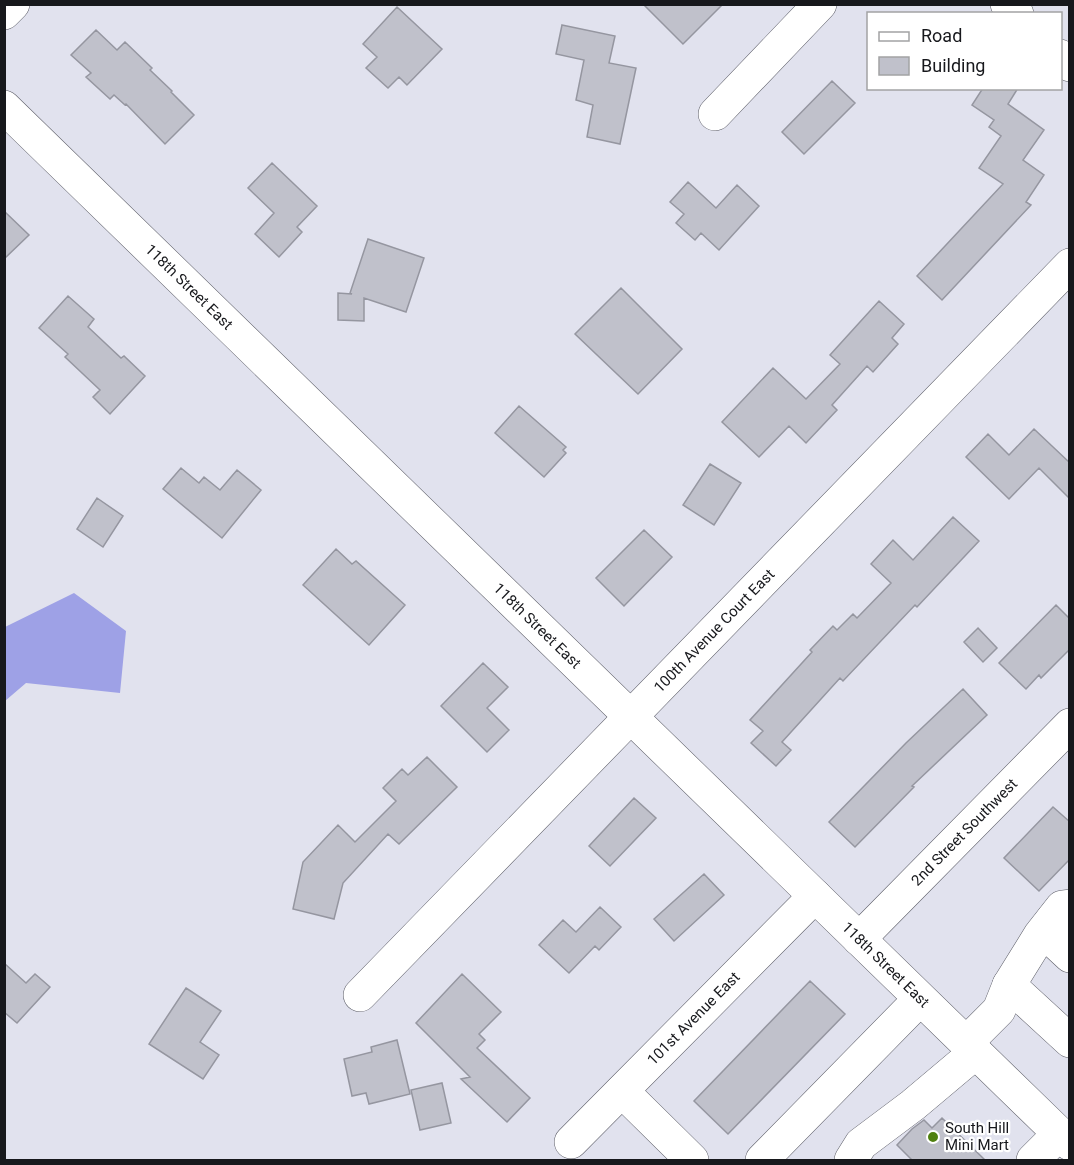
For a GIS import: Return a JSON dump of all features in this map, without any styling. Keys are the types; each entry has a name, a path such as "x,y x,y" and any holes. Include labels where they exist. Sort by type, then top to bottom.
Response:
{"street":[{"path":"4,13 13,4"},
{"path":"715,114 820,4"},
{"name":"118th Street East","path":"4,107 1064,1139"},
{"name":"100th Avenue Court East","path":"360,995 1070,265"},
{"name":"2nd Street Southwest","path":"859,939 1070,725"},
{"name":"101st Avenue East","path":"571,1142 815,896"},
{"path":"1061,912 1056,944 1070,956"},
{"path":"851,1161 861,1144 913,1105 971,1047 999,1010 1009,985 1040,935 1061,912"},
{"path":"1009,985 1070,1041"},
{"path":"762,1161 920,999"},
{"path":"622,1092 692,1161"},
{"path":"1033,1161 1064,1139"}],"shaded area":[{"path":"74,593 126,631 120,693 26,683 5,701 5,627"}],"building":[{"path":"643,4 723,4 683,44"},
{"path":"397,7 442,49 407,85 399,77 388,88 366,68 377,57 363,44"},
{"path":"562,25 615,36 609,63 636,68 620,144 587,137 593,105 576,100 584,60 556,54"},
{"path":"96,30 117,50 125,42 194,115 165,144 126,104 114,95 110,99 86,77 91,73 71,55"},
{"path":"832,81 855,103 804,154 782,132"},
{"path":"982,90 1017,90 1008,104 1044,130 1023,160 1044,175 1026,202 1031,205 942,300 917,276 1003,184 979,168 1001,136 989,127 994,120 972,105"},
{"path":"272,163 317,206 297,227 302,232 279,257 255,234 274,213 248,188"},
{"path":"688,182 716,208 737,185 759,206 719,250 701,233 695,240 676,223 684,214 670,202"},
{"path":"4,211 29,235 4,259"},
{"path":"368,239 424,258 406,312 364,298 364,321 338,320 338,293 352,294 350,293"},
{"path":"621,288 682,349 638,394 575,334"},
{"path":"68,296 94,319 88,327 121,358 124,356 145,376 110,414 93,397 100,390 65,357 68,354 39,328"},
{"path":"879,301 904,324 892,338 898,344 873,372 867,366 832,405 837,410 806,443 789,426 759,457 722,422 773,368 806,399 840,364 830,355"},
{"path":"519,406 566,447 563,450 566,453 544,477 495,433"},
{"path":"1034,429 1070,463 1070,499 1039,468 1009,499 966,457 988,434 1009,455"},
{"path":"710,464 741,483 714,525 683,505"},
{"path":"181,468 199,483 204,477 220,490 237,470 261,490 222,538 163,489"},
{"path":"97,498 123,516 103,547 77,529"},
{"path":"953,517 979,541 843,681 840,678 782,742 791,750 776,766 751,743 763,731 750,720 833,626 837,630 853,614 857,618 891,583 871,564 893,540 913,560"},
{"path":"644,530 672,557 624,606 596,578"},
{"path":"336,549 352,564 356,561 405,605 369,645 303,585"},
{"path":"1056,605 1070,619 1070,649 1041,678 1039,675 1026,689 999,663"},
{"path":"978,628 997,648 983,662 964,642"},
{"path":"483,663 508,687 487,708 509,730 487,752 441,706"},
{"path":"963,689 987,715 912,786 914,787 855,847 829,822 906,743"},
{"path":"427,757 457,787 399,844 388,834 343,883 334,919 293,909 303,862 338,825 355,842 396,801 383,788 402,769 408,775"},
{"path":"634,798 656,818 610,866 589,846"},
{"path":"1053,807 1070,822 1070,859 1039,891 1004,858"},
{"path":"704,874 724,895 674,941 654,919"},
{"path":"600,907 621,927 599,950 595,946 569,973 539,945 563,920 576,932"},
{"path":"4,963 26,983 35,974 50,987 17,1023 4,1012"},
{"path":"462,974 501,1012 479,1034 485,1040 477,1048 530,1098 507,1122 461,1079 470,1077 416,1023"},
{"path":"810,981 845,1014 728,1134 694,1101"},
{"path":"186,988 221,1011 200,1042 219,1055 203,1079 149,1044"},
{"path":"397,1040 410,1094 369,1104 366,1093 352,1096 344,1059 372,1052 371,1047"},
{"path":"442,1083 451,1123 420,1130 411,1090"},
{"name":"South Hill Mini Mart","path":"942,1118 986,1161 913,1161 897,1145 924,1120 932,1128"}],"place":[{"name":"South Hill Mini Mart","path":"933,1137"}]}
